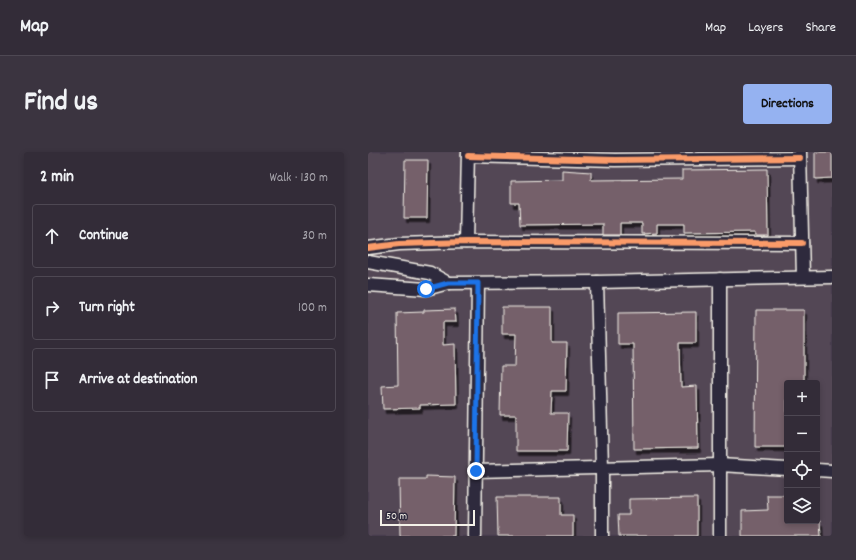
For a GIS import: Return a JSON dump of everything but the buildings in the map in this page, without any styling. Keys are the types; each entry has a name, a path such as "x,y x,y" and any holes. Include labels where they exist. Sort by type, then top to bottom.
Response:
{"street":[{"path":"466,242 468,154 615,160 800,155 803,277"},
{"path":"368,248 399,244 466,242 802,243"},
{"path":"368,262 430,273 448,283"},
{"path":"368,285 426,289 448,283 597,282 832,276"},
{"path":"720,279 720,536"},
{"path":"597,282 602,468 602,536"},
{"path":"475,536 478,283"},
{"path":"476,471 720,465 784,469"},
{"path":"820,470 832,471"}],"shaded area":[{"path":"368,152 832,152 832,536 368,536"}],"cycle path":[{"path":"468,156 615,160 800,158"},
{"path":"368,248 399,244 466,242 802,243"}],"route":[{"path":"426,289 448,283 478,283 476,471"}]}
